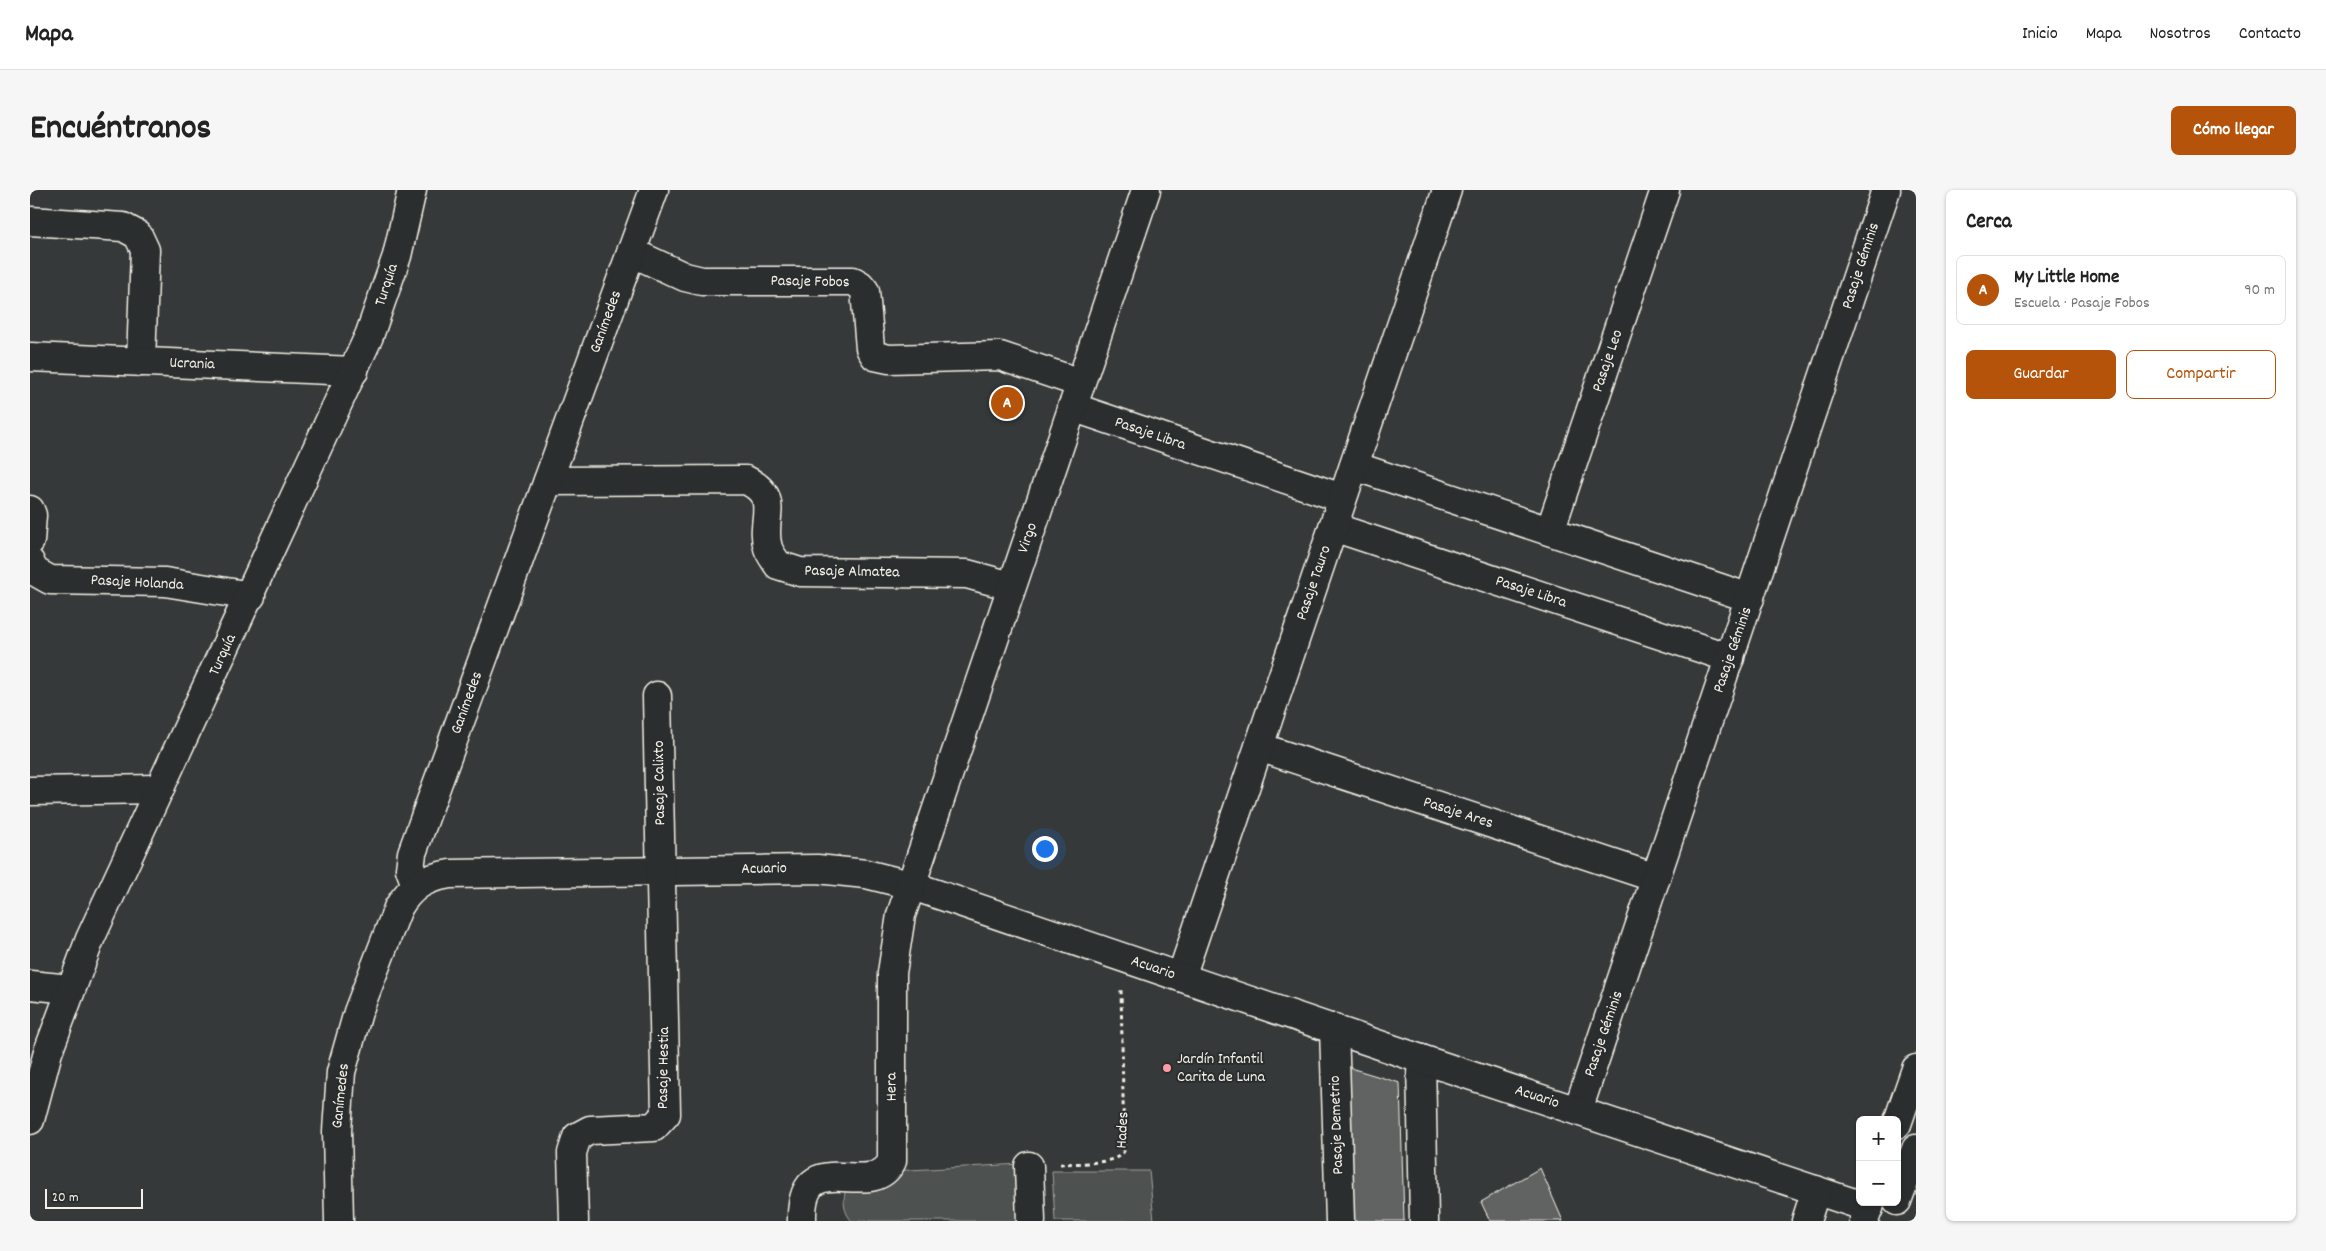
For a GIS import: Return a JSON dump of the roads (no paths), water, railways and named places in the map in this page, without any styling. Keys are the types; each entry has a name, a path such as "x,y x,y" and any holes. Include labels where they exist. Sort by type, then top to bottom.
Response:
{"street":[{"name":"Turquía","path":"30,1120 48,1052 70,989 101,914 251,596 369,336 388,283 407,219 412,190"},
{"name":"Ganímedes","path":"339,1221 338,1101 346,1049 398,908 416,885 410,869 412,853 654,190"},
{"name":"Virgo","path":"910,886 1146,190"},
{"name":"Pasaje Tauro","path":"1181,977 1447,190"},
{"name":"Pasaje Leo","path":"1550,531 1665,190"},
{"name":"Pasaje Géminis","path":"1578,1110 1886,190"},
{"path":"30,221 123,227 138,235 146,250 141,362"},
{"name":"Pasaje Fobos","path":"631,252 685,277 702,281 853,281 865,291 870,348 875,356 889,359 1000,356 1076,395"},
{"name":"Ucrania","path":"30,357 354,371"},
{"name":"Pasaje Libra","path":"1076,395 1342,498"},
{"path":"1354,466 1750,598"},
{"name":"Pasaje Almatea","path":"548,481 746,480 760,486 767,498 768,548 778,565 800,572 967,574 1012,586"},
{"path":"30,510 32,515 30,541"},
{"name":"Pasaje Libra","path":"1333,527 1730,658"},
{"name":"Pasaje Holanda","path":"30,562 34,571 50,580 165,582 251,596"},
{"name":"Pasaje Calixto","path":"658,696 662,871"},
{"name":"Pasaje Ares","path":"1259,747 1656,878"},
{"path":"30,790 160,789"},
{"name":"Acuario","path":"416,885 427,879 450,874 816,869 866,874 910,886 1816,1190 1873,1213"},
{"name":"Pasaje Hestia","path":"574,1221 572,1153 577,1137 590,1130 654,1127 666,1114 662,871"},
{"name":"Hera","path":"802,1221 803,1196 807,1188 814,1182 828,1178 877,1176 885,1172 892,1161 892,972 901,915 910,886"},
{"path":"30,985 70,989"},
{"name":"Pasaje Demetrio","path":"1334,1028 1340,1221"},
{"path":"1421,1059 1424,1221"},
{"path":"1900,1116 1916,1069"},
{"path":"1901,1191 1916,1149"},
{"path":"1030,1166 1031,1221"},
{"path":"1806,1221 1816,1190"},
{"path":"1907,1221 1916,1197"},
{"path":"1873,1213 1888,1206"}],"place":[{"name":"My Little Home","path":"1007,403"},
{"name":"Jardín Infantil Carita de Luna","path":"1167,1068"}]}
